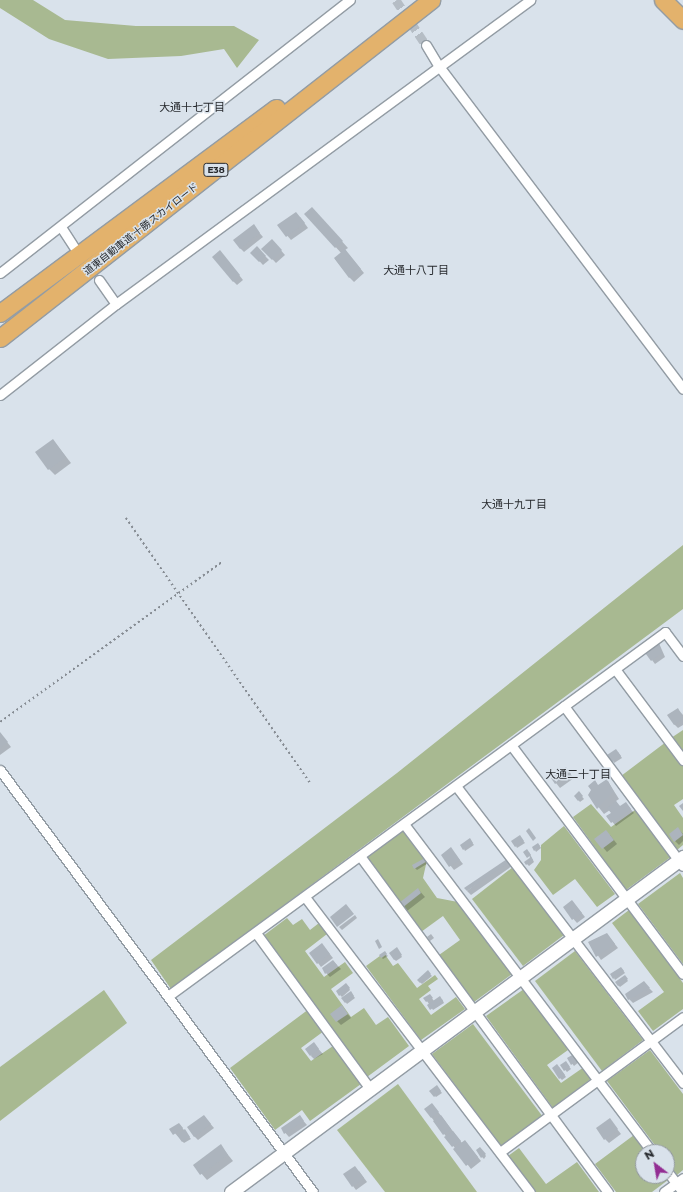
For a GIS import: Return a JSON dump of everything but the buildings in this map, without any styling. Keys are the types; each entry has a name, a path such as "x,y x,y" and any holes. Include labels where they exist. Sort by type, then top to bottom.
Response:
{"highway":[{"name":"道東自動車道;十勝スカイロード","path":"0,313 424,0"},
{"name":"道東自動車道;十勝スカイロード","path":"0,338 431,0"},
{"path":"664,0 683,20"}],"street":[{"path":"0,274 350,0"},
{"path":"0,395 116,304 438,65 530,0"},
{"path":"426,45 438,65 683,389"},
{"path":"61,227 74,246"},
{"path":"99,280 116,304"},
{"path":"168,996 665,632 683,656"},
{"path":"615,669 683,760"},
{"path":"231,1192 626,898 682,861 564,706"},
{"path":"511,745 683,974"},
{"path":"0,770 313,1192"},
{"path":"456,786 683,1083"},
{"path":"404,824 646,1144"},
{"path":"360,856 608,1192"},
{"path":"305,897 530,1192"},
{"path":"256,932 370,1089"},
{"path":"500,1152 683,1018"},
{"path":"664,1192 680,1181 683,1192"}],"path":[{"path":"126,518 311,784"},
{"path":"0,722 222,562"}],"green space":[{"path":"0,0 33,0 65,20 136,26 234,26 259,40 237,68 224,49 181,56 108,59 49,39 0,8"},
{"path":"683,545 683,609 171,989 151,960 397,773"},
{"path":"683,730 683,753 671,738"},
{"path":"666,742 683,766 683,799 674,805 683,818 683,845 677,850 621,776"},
{"path":"591,804 611,827 635,810 672,856 626,890 573,817"},
{"path":"564,826 615,894 597,907 575,879 553,895 534,870 541,860 541,845"},
{"path":"405,829 427,860 423,878 437,898 458,902 512,974 474,1002 439,955 460,940 443,916 421,932 366,857"},
{"path":"513,867 564,935 523,966 472,899"},
{"path":"680,873 683,878 683,964 638,904"},
{"path":"629,910 683,983 683,1009 653,1031 638,1011 664,992 612,923"},
{"path":"287,918 293,925 302,919 310,930 319,923 327,934 305,951 324,977 345,962 353,973 331,989 351,1017 364,1008 376,1025 388,1017 409,1046 367,1077 263,936"},
{"path":"575,951 643,1040 602,1071 535,981"},
{"path":"384,953 393,966 398,963 417,988 435,975 438,979 428,986 431,990 419,999 431,1015 456,997 465,1009 421,1040 366,966"},
{"path":"524,989 568,1050 547,1065 561,1083 584,1067 592,1078 553,1108 486,1016"},
{"path":"104,990 127,1023 0,1121 0,1067"},
{"path":"309,1009 324,1031 301,1048 311,1061 333,1046 361,1084 310,1121 302,1110 275,1130 230,1068"},
{"path":"473,1024 543,1117 502,1147 432,1054"},
{"path":"650,1050 683,1094 683,1170 677,1175 675,1172 675,1144 654,1144 607,1081"},
{"path":"398,1084 477,1192 385,1192 337,1130"},
{"path":"634,1135 641,1144 635,1144 635,1184 663,1184 652,1192 616,1192 595,1164"},
{"path":"519,1148 546,1184 577,1162 599,1192 535,1192 508,1156"}],"tunnel":[{"path":"396,0 426,45"}],"district":[{"name":"大通十七丁目","path":"192,107"},
{"name":"大通十八丁目","path":"416,270"},
{"name":"大通十九丁目","path":"514,504"},
{"name":"大通二十丁目","path":"578,774"}]}
